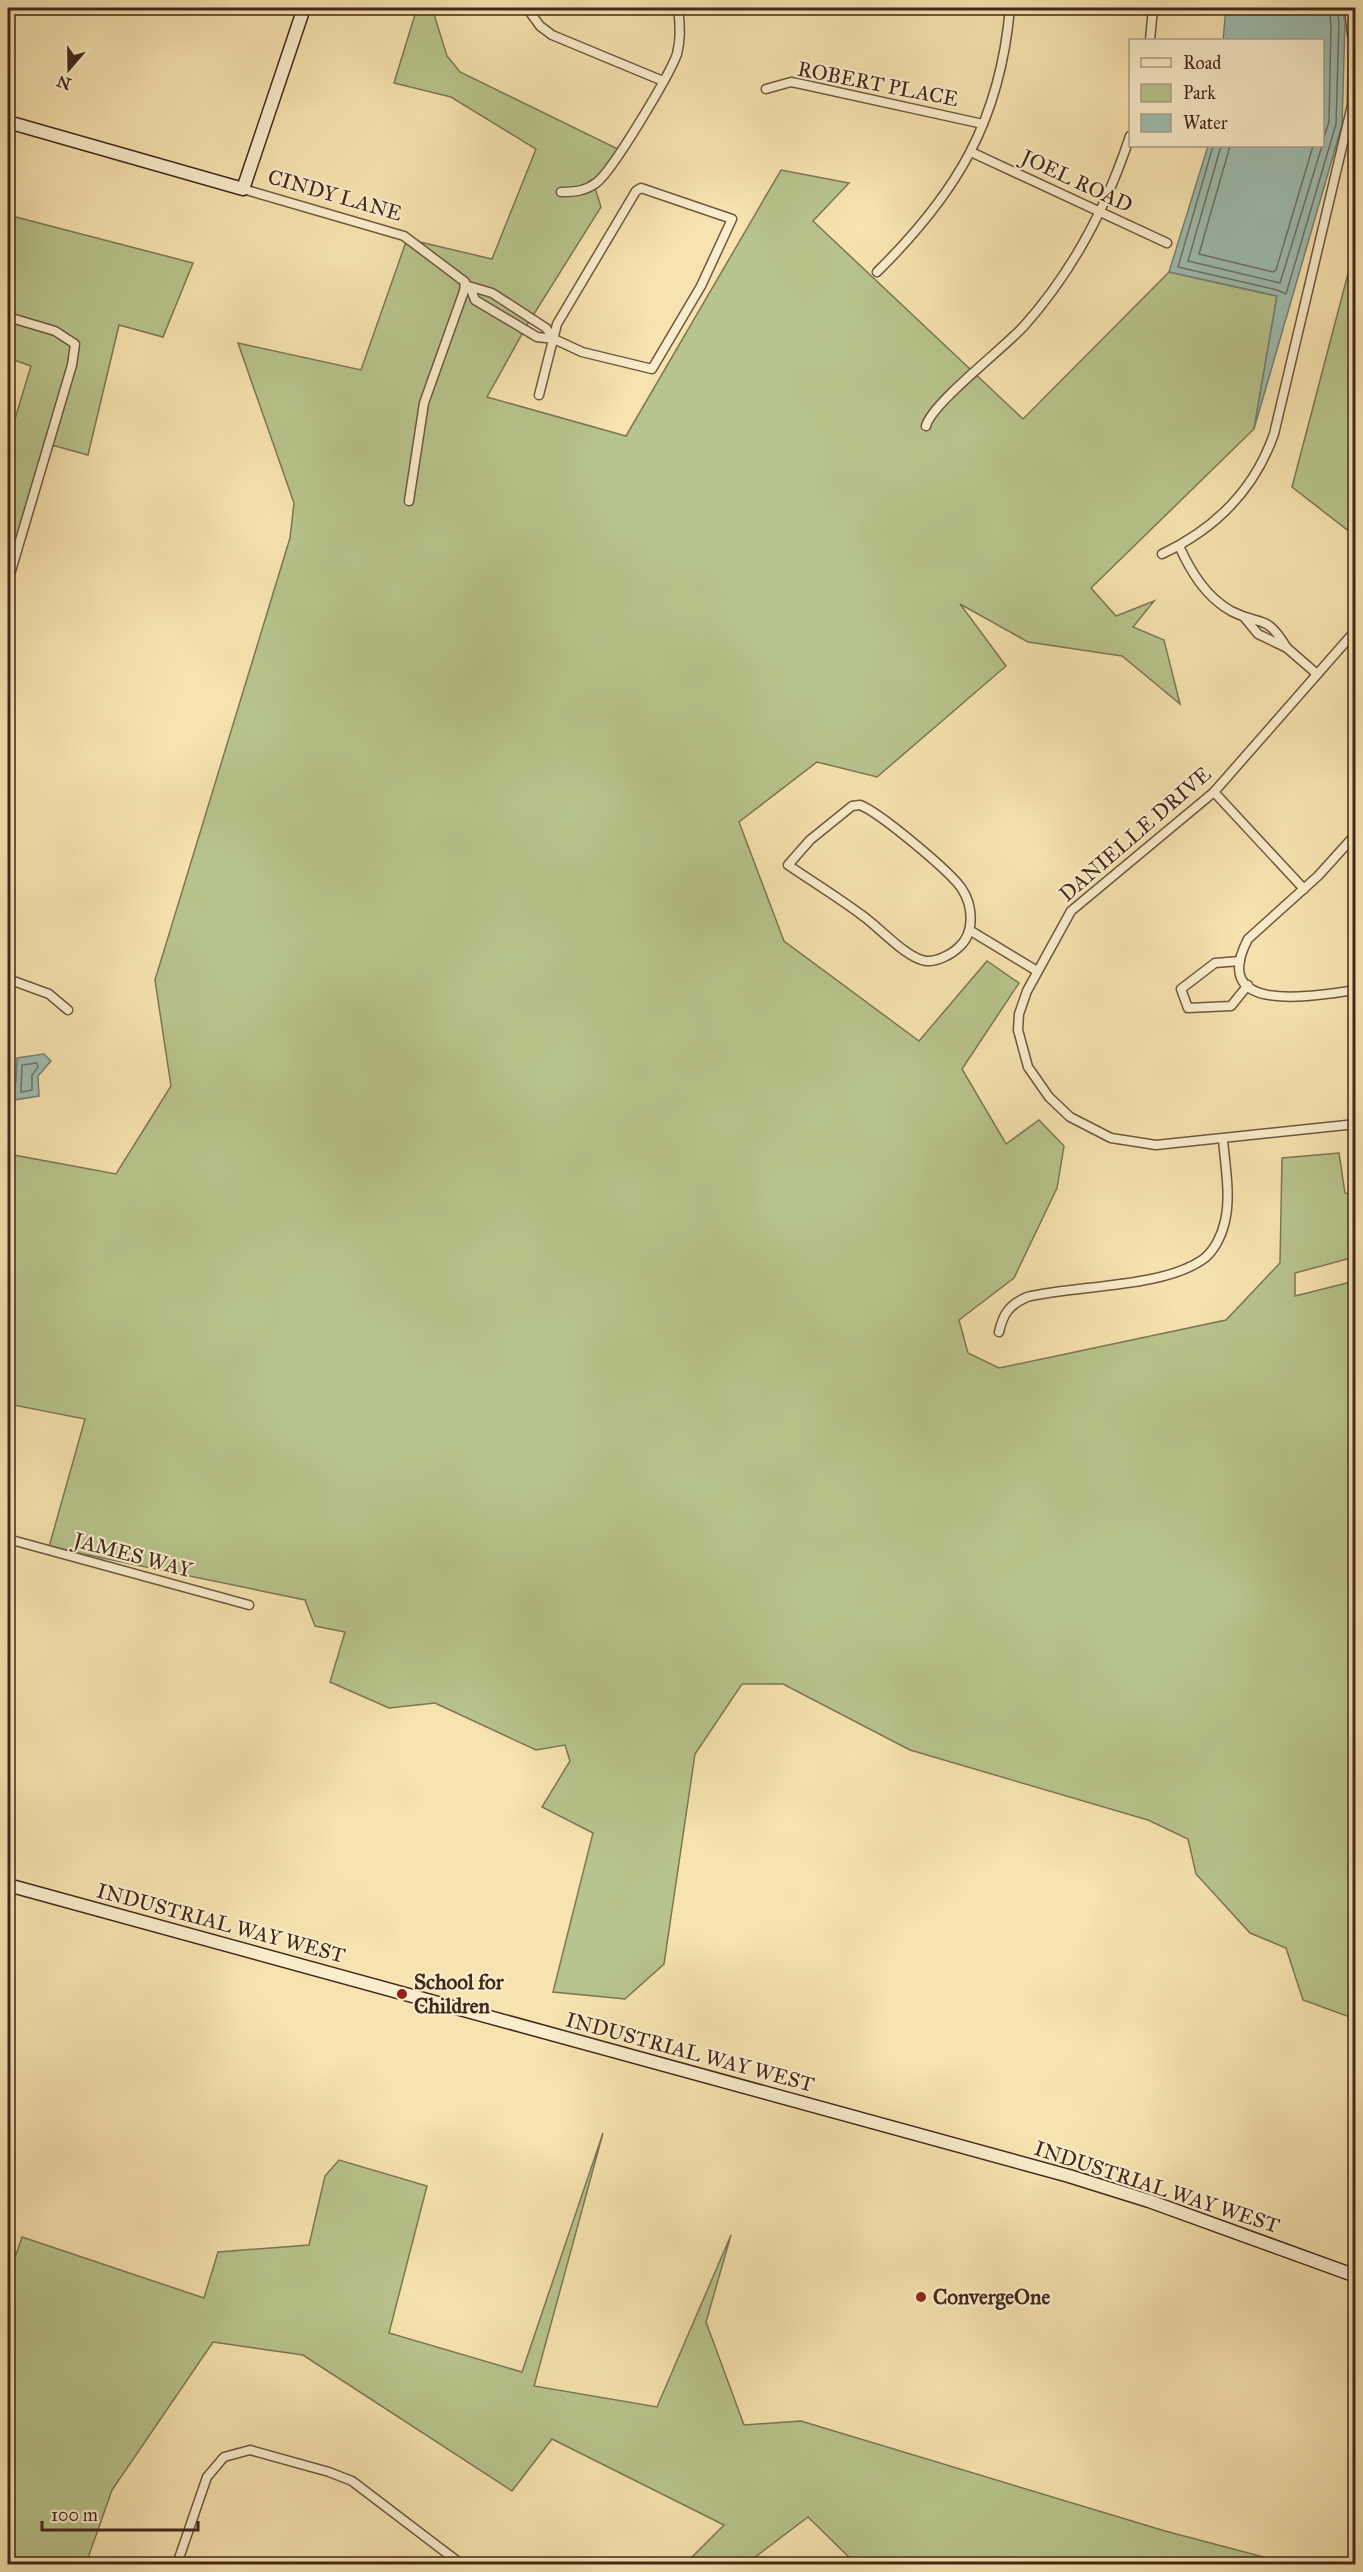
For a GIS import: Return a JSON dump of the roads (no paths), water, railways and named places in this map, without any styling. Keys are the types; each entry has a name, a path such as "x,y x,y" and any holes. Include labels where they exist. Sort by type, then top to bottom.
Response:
{"street":[{"name":"CINDY LANE","path":"243,189 304,8"},
{"path":"527,8 540,26 552,35 637,68 663,81"},
{"path":"561,192 587,189 606,175 663,81 676,54 680,30 678,8"},
{"path":"780,8 790,8"},
{"path":"877,272 934,212 971,152 1000,74 1010,8"},
{"path":"1150,39 1153,8"},
{"path":"1162,554 1205,530 1232,506 1256,474 1270,444 1354,106 1353,43 1349,8"},
{"name":"ROBERT PLACE","path":"766,89 791,82 983,124"},
{"name":"CINDY LANE","path":"8,122 405,236 463,279 475,300 537,337 554,339"},
{"path":"926,426 928,419 944,400 999,352 1041,306 1071,264 1100,212 1129,141"},
{"name":"JOEL ROAD","path":"971,152 1167,243"},
{"path":"409,501 424,403 466,287 492,293 546,328 554,339 582,352 652,369 700,286 732,219 639,189 557,324 554,339 539,395"},
{"path":"8,317 55,331 75,344 72,365 8,581"},
{"path":"1179,546 1203,587 1220,604 1244,617 1267,622 1287,648 1317,674"},
{"path":"1244,617 1262,637 1287,648"},
{"name":"DANIELLE DRIVE","path":"1356,630 1214,792 1071,911 1037,971 1021,1007 1019,1038 1034,1077 1058,1106 1089,1129 1132,1143 1156,1145 1356,1124"},
{"path":"1214,792 1304,889"},
{"path":"860,805 870,809 898,830 962,888 970,915 970,931 963,943 952,953 932,960 915,957 862,915 788,865 810,840 852,806 860,805"},
{"path":"1356,834 1304,889 1248,939 1240,961 1242,977 1248,985 1262,995 1278,998 1356,990"},
{"path":"970,931 1037,971"},
{"path":"1240,961 1215,963 1181,989 1188,1008 1231,1006 1248,985"},
{"path":"8,979 49,994 68,1010"},
{"path":"999,1332 1003,1315 1011,1306 1027,1297 1156,1277 1181,1270 1207,1256 1218,1241 1226,1219 1223,1139"},
{"name":"JAMES WAY","path":"8,1539 249,1605"},
{"name":"INDUSTRIAL WAY WEST","path":"8,1885 1069,2176 1149,2201 1356,2276"},
{"path":"177,2565 207,2477 224,2457 250,2450 329,2472 352,2481 461,2565"}],"water":[{"path":"1226,8 1342,8 1345,22 1342,125 1254,429 1277,296 1169,272 1208,147 1324,147 1324,39 1223,39"},
{"path":"44,1054 51,1061 38,1076 39,1096 8,1101 8,1092 16,1082 17,1058"}],"place":[{"name":"School for Children","path":"402,1994"},
{"name":"ConvergeOne","path":"921,2297"}]}
